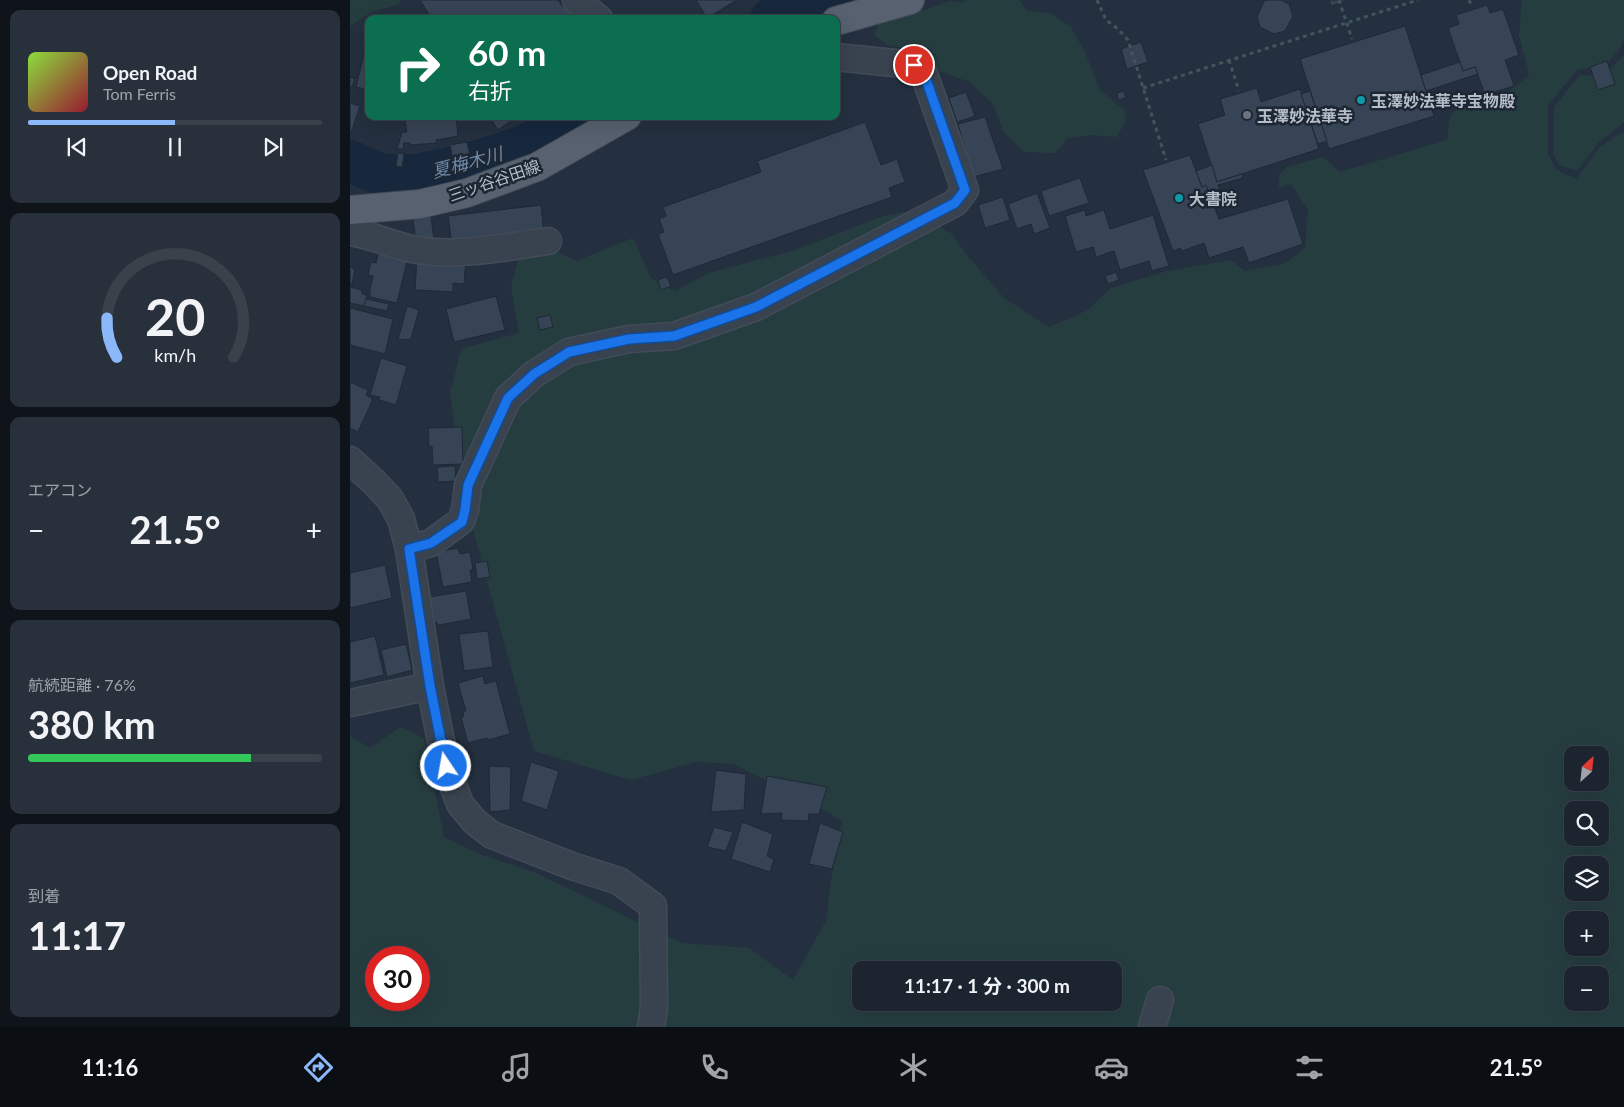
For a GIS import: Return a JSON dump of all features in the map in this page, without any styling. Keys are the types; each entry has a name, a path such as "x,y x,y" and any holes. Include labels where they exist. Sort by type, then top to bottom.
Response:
{"main road":[{"path":"840,20 910,0"},
{"name":"三ッ谷谷田線","path":"350,210 420,204 467,193 537,167 620,120"}],"street":[{"path":"576,0 594,15"},
{"path":"409,549 431,543 462,522 468,485 508,398 534,374 562,356 569,352 629,339 674,336 756,307 955,203 965,190 924,74 914,65 840,57"},
{"path":"350,232 408,248 441,252 492,250 548,241"},
{"path":"350,460 390,499 401,519 409,549 430,686 446,766 460,804 475,822 492,835 572,866 619,881 653,906 654,1009 651,1027"},
{"path":"350,703 430,686"},
{"path":"1152,1027 1160,1000"}],"path":[{"path":"1097,0 1106,20 1128,40 1166,160"},
{"path":"1339,0 1352,39"},
{"path":"1144,88 1418,0"},
{"path":"1469,0 1472,7"},
{"path":"1229,60 1239,91"}],"green space":[{"path":"350,0 401,0 398,5 373,11 350,26"},
{"path":"967,0 1019,0 1028,11 1050,13 1071,27 1085,52 1100,90 1124,110 1126,122 1116,137 1092,135 1068,138 1055,153 1024,152 1003,131 993,104 970,82 941,72 920,51 887,45 874,35 881,19 909,8 925,10 950,1 962,3"},
{"path":"1522,0 1624,0 1624,37 1620,49 1605,65 1577,70 1548,105 1548,154 1557,170 1576,179 1600,147 1622,132 1624,133 1624,1027 350,1027 350,736 370,748 400,727 424,738 444,837 479,854 534,872 681,943 749,948 793,980 827,919 829,892 842,821 827,812 734,764 696,762 631,780 534,751 466,505 450,393 461,349 519,333 511,288 519,255 550,247 576,261 633,238 651,278 675,291 708,273 792,251 884,216 910,211 951,233 967,255 1004,298 1049,327 1086,311 1111,288 1167,271 1231,260 1245,271 1284,264 1305,248 1308,210 1291,184 1279,188 1279,175 1287,167 1323,157 1340,172 1447,140 1450,115 1465,102 1489,108 1529,75 1519,35"},
{"path":"1624,55 1624,122 1598,143 1577,171 1559,165 1553,153 1554,107 1579,76 1605,74"}],"building":[{"path":"420,0 558,0 563,7 571,2 579,15 429,15"},
{"path":"696,0 737,0 712,15 705,15"},
{"path":"1281,0 1289,4 1293,16 1285,31 1274,34 1260,27 1257,17 1264,1"},
{"path":"1329,0 1349,0 1331,6"},
{"path":"1487,5 1490,13 1503,9 1519,55 1505,60 1514,86 1485,95 1475,67 1463,71 1448,28 1459,24 1456,15"},
{"path":"1405,26 1434,116 1329,149 1300,59"},
{"path":"1141,42 1148,62 1127,69 1121,49"},
{"path":"365,50 365,89 356,87"},
{"path":"1607,61 1615,84 1598,90 1590,67"},
{"path":"1460,62 1463,71 1475,67 1478,74 1426,91 1421,75"},
{"path":"350,77 355,79 350,91"},
{"path":"1257,88 1261,102 1300,89 1319,149 1217,182 1198,124 1225,115 1220,99"},
{"path":"1124,91 1126,98 1118,100 1117,93"},
{"path":"1310,91 1327,141 1318,144 1301,94"},
{"path":"966,92 975,116 957,122 949,98"},
{"path":"350,103 360,106 350,136"},
{"path":"985,117 1003,169 973,177 958,124"},
{"path":"405,120 456,120 458,136 436,140 437,143 410,145 410,143 404,143 403,149 397,149 402,132 407,132"},
{"path":"492,120 512,120 498,130"},
{"path":"865,122 881,165 897,159 905,182 889,188 892,197 673,275 658,234 664,232 659,219 666,216 663,207 761,172 757,161"},
{"path":"467,142 470,156 453,160 450,145"},
{"path":"398,153 404,154 402,167 396,166"},
{"path":"1190,155 1202,187 1206,185 1219,219 1288,199 1303,244 1249,263 1243,247 1209,258 1204,243 1182,251 1180,248 1173,251 1143,170"},
{"path":"1212,165 1217,182 1242,174 1243,178 1218,185 1220,189 1209,193 1206,185 1202,187 1196,171"},
{"path":"1080,178 1089,203 1049,216 1041,191"},
{"path":"1037,193 1050,228 1034,234 1031,224 1017,229 1008,204"},
{"path":"1003,197 1010,220 985,228 978,205"},
{"path":"541,205 544,235 452,245 448,216"},
{"path":"1085,210 1086,216 1104,210 1110,229 1153,215 1169,266 1152,271 1149,261 1120,270 1114,251 1096,257 1093,247 1076,252 1065,216"},
{"path":"431,216 434,240 416,242 413,219"},
{"path":"379,250 408,257 397,303 370,297 373,276 368,275 371,262 376,263"},
{"path":"417,257 466,260 464,284 453,283 453,292 415,290"},
{"path":"350,267 355,269 352,284 350,283"},
{"path":"1116,272 1119,280 1108,284 1105,276"},
{"path":"667,277 671,286 661,290 658,280"},
{"path":"350,287 362,290 362,294 367,295 364,306 350,303"},
{"path":"496,296 505,330 454,342 446,309"},
{"path":"366,299 389,304 387,311 364,306"},
{"path":"407,306 419,310 411,339 398,340"},
{"path":"350,308 393,319 385,354 350,345"},
{"path":"550,315 553,327 540,330 537,318"},
{"path":"381,358 407,366 396,405 379,400 380,397 370,395"},
{"path":"350,382 368,390 366,395 373,399 358,432 350,428"},
{"path":"462,427 463,464 433,465 432,446 429,447 428,428"},
{"path":"455,466 456,481 438,482 437,467"},
{"path":"458,548 460,554 470,552 473,570 470,570 472,582 443,587 436,552"},
{"path":"487,561 490,577 477,579 475,563"},
{"path":"385,565 392,598 350,608 350,573"},
{"path":"466,591 471,619 439,625 434,621 430,597"},
{"path":"488,631 493,667 464,671 459,634"},
{"path":"375,636 384,675 350,683 350,642"},
{"path":"406,644 412,670 387,677 381,650"},
{"path":"483,676 485,684 496,681 510,734 468,743 461,717 464,716 463,711 466,711 458,683"},
{"path":"531,762 559,771 547,810 521,801"},
{"path":"489,766 511,767 510,810 490,812"},
{"path":"716,770 746,774 744,810 711,812"},
{"path":"767,776 827,787 819,814 809,814 808,821 781,820 782,813 761,814"},
{"path":"742,822 773,834 767,856 774,859 770,872 731,859"},
{"path":"820,823 843,832 832,869 809,864"},
{"path":"714,827 733,832 726,851 707,847"}],"waterway":[{"name":"夏梅木川","path":"783,15 832,0"},
{"name":"夏梅木川","path":"350,161 382,175 418,175 472,163 516,149 550,134 573,120"}],"place":[{"name":"玉澤妙法華寺宝物殿","path":"1361,100"},
{"name":"玉澤妙法華寺","path":"1247,115"},
{"name":"大書院","path":"1179,198"}],"route":[{"path":"446,766 430,686 409,549 431,543 462,522 468,485 508,398 534,374 569,352 629,339 674,336 756,307 955,203 965,190 924,74 914,65"}]}
